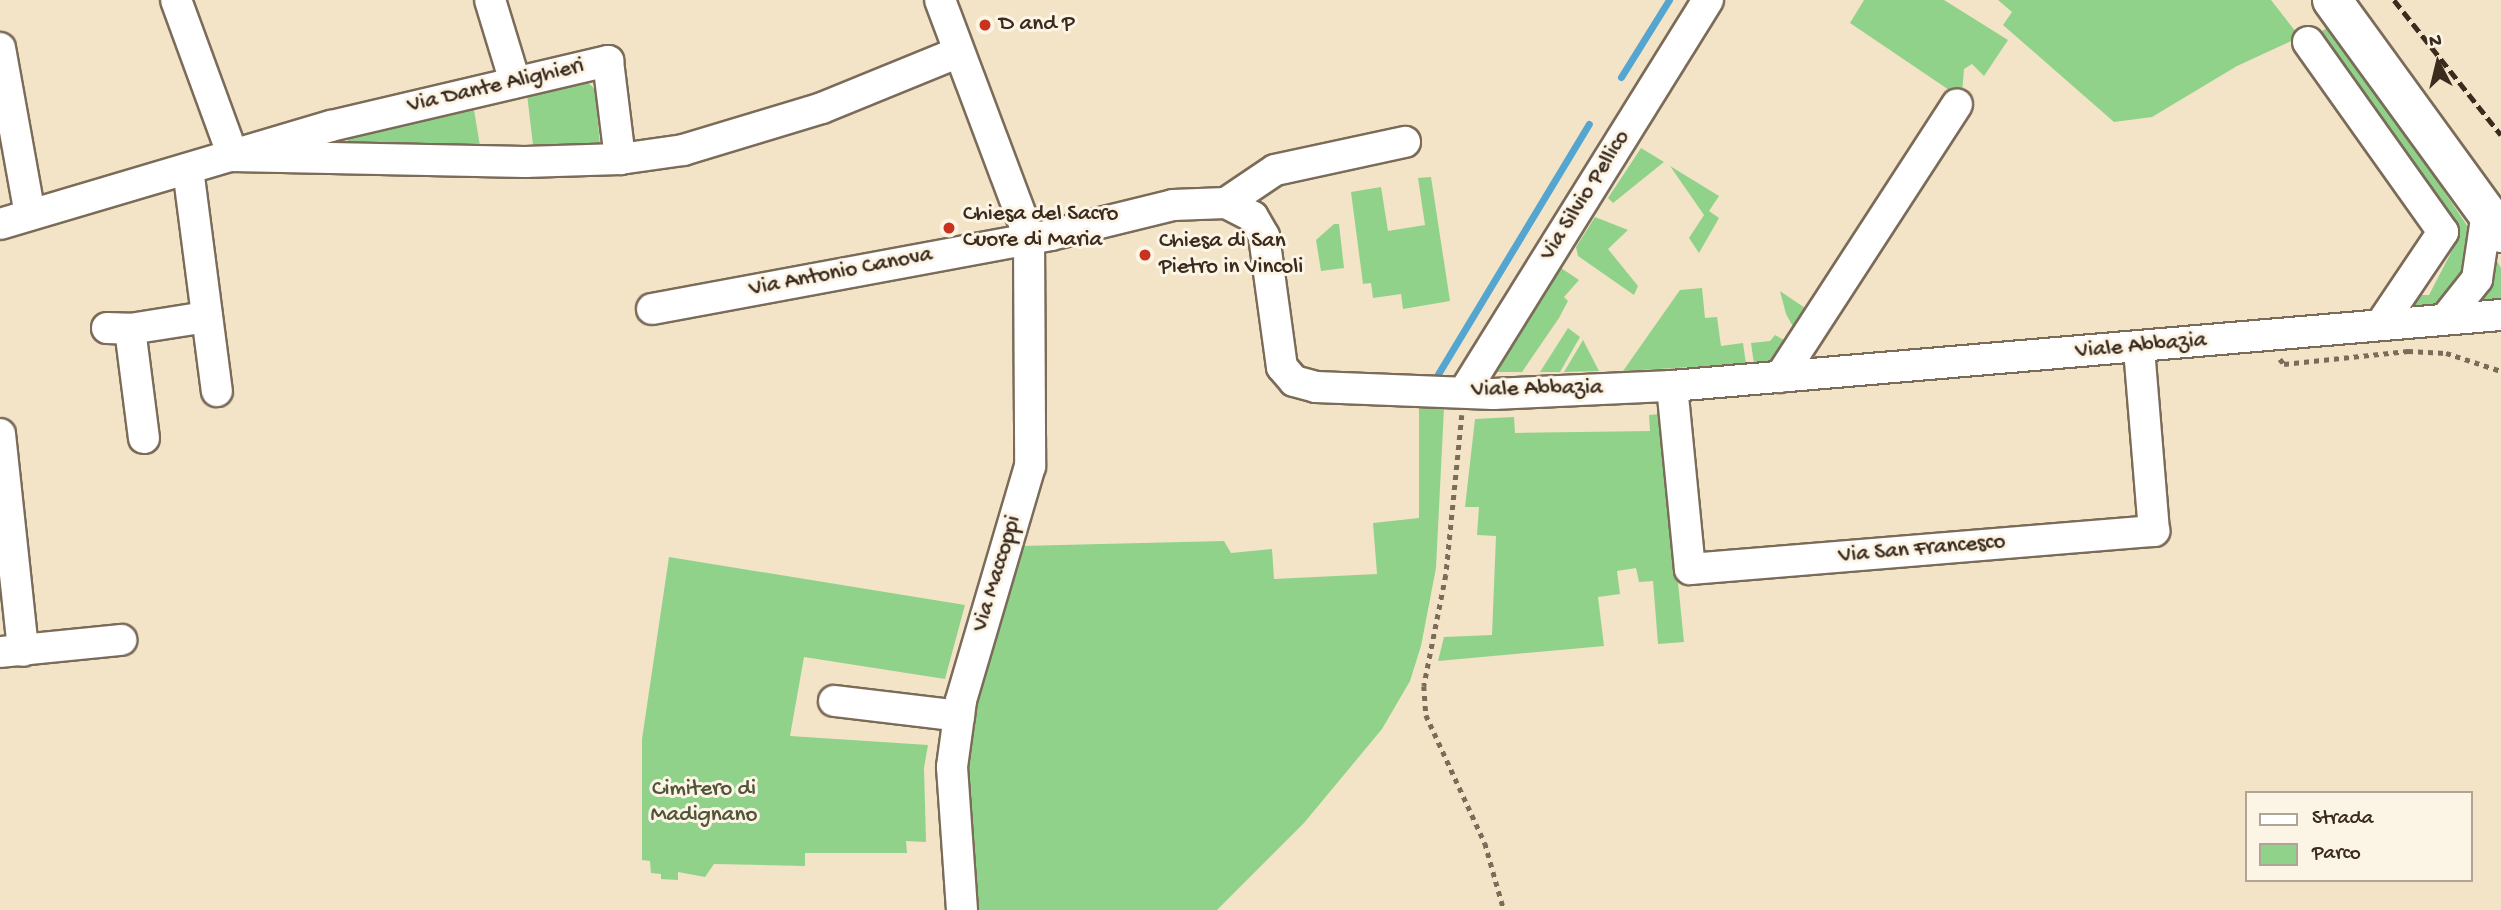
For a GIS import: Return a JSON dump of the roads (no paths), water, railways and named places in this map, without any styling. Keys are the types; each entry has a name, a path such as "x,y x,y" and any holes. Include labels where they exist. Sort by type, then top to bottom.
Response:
{"main road":[{"path":"2332,0 2494,222"}],"street":[{"path":"176,0 233,156"},
{"path":"491,0 514,82"},
{"path":"940,0 957,53 1029,237"},
{"name":"Via Silvio Pellico","path":"1464,392 1708,0"},
{"path":"2308,42 2443,232 2381,324"},
{"path":"0,48 30,214"},
{"name":"Via Dante Alighieri","path":"233,156 525,162 620,159 683,150 822,108 957,53"},
{"name":"Via Dante Alighieri","path":"0,224 331,126 608,61 620,159"},
{"path":"1780,377 1957,104"},
{"path":"331,126 342,159"},
{"path":"1226,203 1275,170 1405,142"},
{"path":"188,169 217,391"},
{"name":"Viale Abbazia","path":"1226,203 1253,217 1264,236 1282,367 1294,381 1316,387 1464,392 1672,386 2139,347 2446,317 2501,315"},
{"name":"Via Antonio Canova","path":"652,309 1029,237 1173,205 1226,203"},
{"path":"2446,317 2477,279 2494,222"},
{"name":"Via Maccoppi","path":"962,910 952,767 959,716 1030,466 1029,237"},
{"path":"144,438 119,328 207,317"},
{"name":"Via San Francesco","path":"1672,386 1689,569 2154,531 2139,347"},
{"path":"0,434 11,652 121,640"},
{"path":"834,701 959,716"}],"waterway":[{"path":"1621,77 1669,0"},
{"path":"1438,374 1589,124"}],"railway":[{"path":"2394,0 2501,135"}],"place":[{"name":"D and P","path":"985,25"},
{"name":"Chiesa del Sacro Cuore di Maria","path":"949,228"},
{"name":"Chiesa di San Pietro in Vincoli","path":"1145,255"}],"park label":[{"name":"Cimitero di Madignano","path":"704,803"}]}
